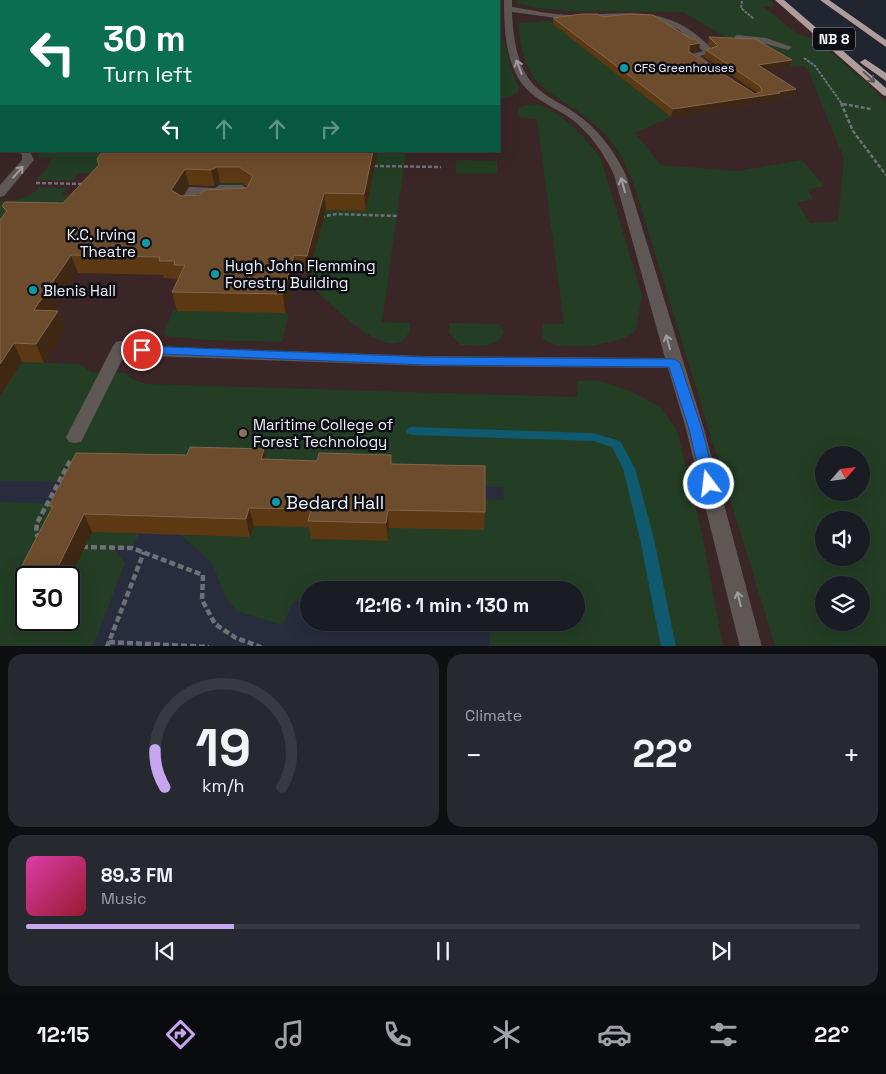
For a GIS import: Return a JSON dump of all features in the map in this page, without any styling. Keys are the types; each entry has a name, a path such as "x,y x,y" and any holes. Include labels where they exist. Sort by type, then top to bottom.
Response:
{"highway":[{"name":"NB 8","path":"780,0 886,78"},
{"path":"780,0 886,93"},
{"name":"NB 8","path":"824,0 886,44"}],"street":[{"path":"716,71 692,55 711,52 672,22 653,17 563,16 508,5 504,31 525,81 540,94 573,116 601,141 611,155 620,175 695,429 751,646"},
{"path":"692,37 710,38"},
{"path":"727,38 766,41 788,47"},
{"path":"0,193 28,160 27,154 24,152"},
{"path":"220,189 242,189 240,193 248,194 245,200 202,202 199,207 183,207 193,190 212,190 211,192 218,192 220,189"},
{"path":"75,437 121,346 152,351 426,361 674,363"}],"path":[{"path":"742,1 741,8 755,19"},
{"path":"788,47 815,66 842,104 853,131 886,175"},
{"path":"842,104 874,110"},
{"path":"374,166 441,167"},
{"path":"34,183 91,184"},
{"path":"315,218 336,214 397,216"},
{"path":"41,542 36,533 37,523 73,454 75,437"},
{"path":"78,546 132,548 203,575 202,600 215,624 236,638 261,646"},
{"path":"144,552 108,644 210,646"}],"shaded area":[{"path":"500,0 779,0 886,93 886,646 0,646 0,152 500,152"},
{"name":"Maritime College of Forest Technology","path":"0,219 112,221 42,328 65,329 44,363 79,364 92,372 125,373 132,379 146,384 485,486 503,486 504,500 484,499 484,530 335,581 300,581 300,631 490,631 490,646 0,646"}],"green space":[{"path":"517,0 768,0 776,6 764,7 797,34 815,39 886,102 886,646 775,646 634,185 622,159 602,131 535,80 524,57 518,23 550,21 671,117 635,133 661,165 737,171 802,160 824,186 808,190 813,199 797,202 810,223 838,221 844,159 808,70 803,66 790,67 727,38 683,12 575,11 538,8 517,3"},
{"path":"500,39 505,42 510,68 519,87 518,92 512,96 500,98"},
{"path":"532,104 542,106 562,117 580,133 601,159 642,296 636,330 618,340 596,345 570,346 549,343 543,338 543,324 564,324 537,119 521,118 517,113 520,107"},
{"path":"36,152 133,152 104,174 78,173 73,180 37,180 49,165 52,157 39,158"},
{"path":"371,152 406,152 382,322 410,323 405,339 393,343 381,341 353,324 309,283 309,274 225,202 251,185 214,185 219,175"},
{"path":"456,160 497,161 497,174 456,174"},
{"path":"40,187 67,188 62,195 88,196 85,220 0,219 0,201 21,198 31,194"},
{"path":"173,310 289,314 282,342 208,340 167,336 164,333"},
{"path":"450,323 499,324 504,332 501,338 491,344 479,346 460,345 449,333"},
{"path":"22,362 79,364 92,372 125,373 132,379 146,384 577,397 577,381 597,380 633,392 660,407 677,430 702,534 723,646 490,646 490,631 585,631 585,581 300,581 300,601 294,601 282,625 237,611 226,598 212,563 181,535 250,537 254,526 313,527 311,539 387,541 389,528 484,499 504,500 503,487 0,481 0,396"},
{"path":"0,502 67,504 131,526 128,534 139,534 132,548 113,548 125,563 93,646 0,646"}],"building":[{"path":"598,14 602,17 629,14 653,15 700,43 689,45 689,52 755,94 762,91 760,86 706,50 718,46 709,37 755,39 792,60 758,65 796,89 673,109 553,18"},
{"name":"Hugh John Flemming Forestry Building","path":"102,152 373,152 364,194 324,193 307,256 294,255 283,294 172,292 185,265 174,265 175,261 159,261 160,257 71,255 34,310 58,311 36,344 14,343 0,364 0,220 7,211 2,206 5,202 63,203 99,165 97,159","holes":["217,167 239,167 253,176 247,188 204,190 200,195 181,196 171,190 185,169 211,170"]},
{"name":"Bedard Hall","path":"190,447 264,449 261,459 317,461 319,453 391,455 391,464 485,466 485,512 388,510 386,523 308,521 311,509 249,508 246,519 84,514 58,566 22,566 53,506 49,506 76,453 187,455"}],"waterway":[{"path":"412,431 593,437 616,444 629,468 647,539 669,646"}],"place":[{"name":"CFS Greenhouses","path":"624,68"},
{"name":"K.C. Irving Theatre","path":"146,243"},
{"name":"Hugh John Flemming Forestry Building","path":"215,274"},
{"name":"Blenis Hall","path":"33,290"},
{"name":"Maritime College of Forest Technology","path":"243,433"},
{"name":"Bedard Hall","path":"276,502"}],"route":[{"path":"142,350 426,361 674,363 695,429 709,484"}]}
